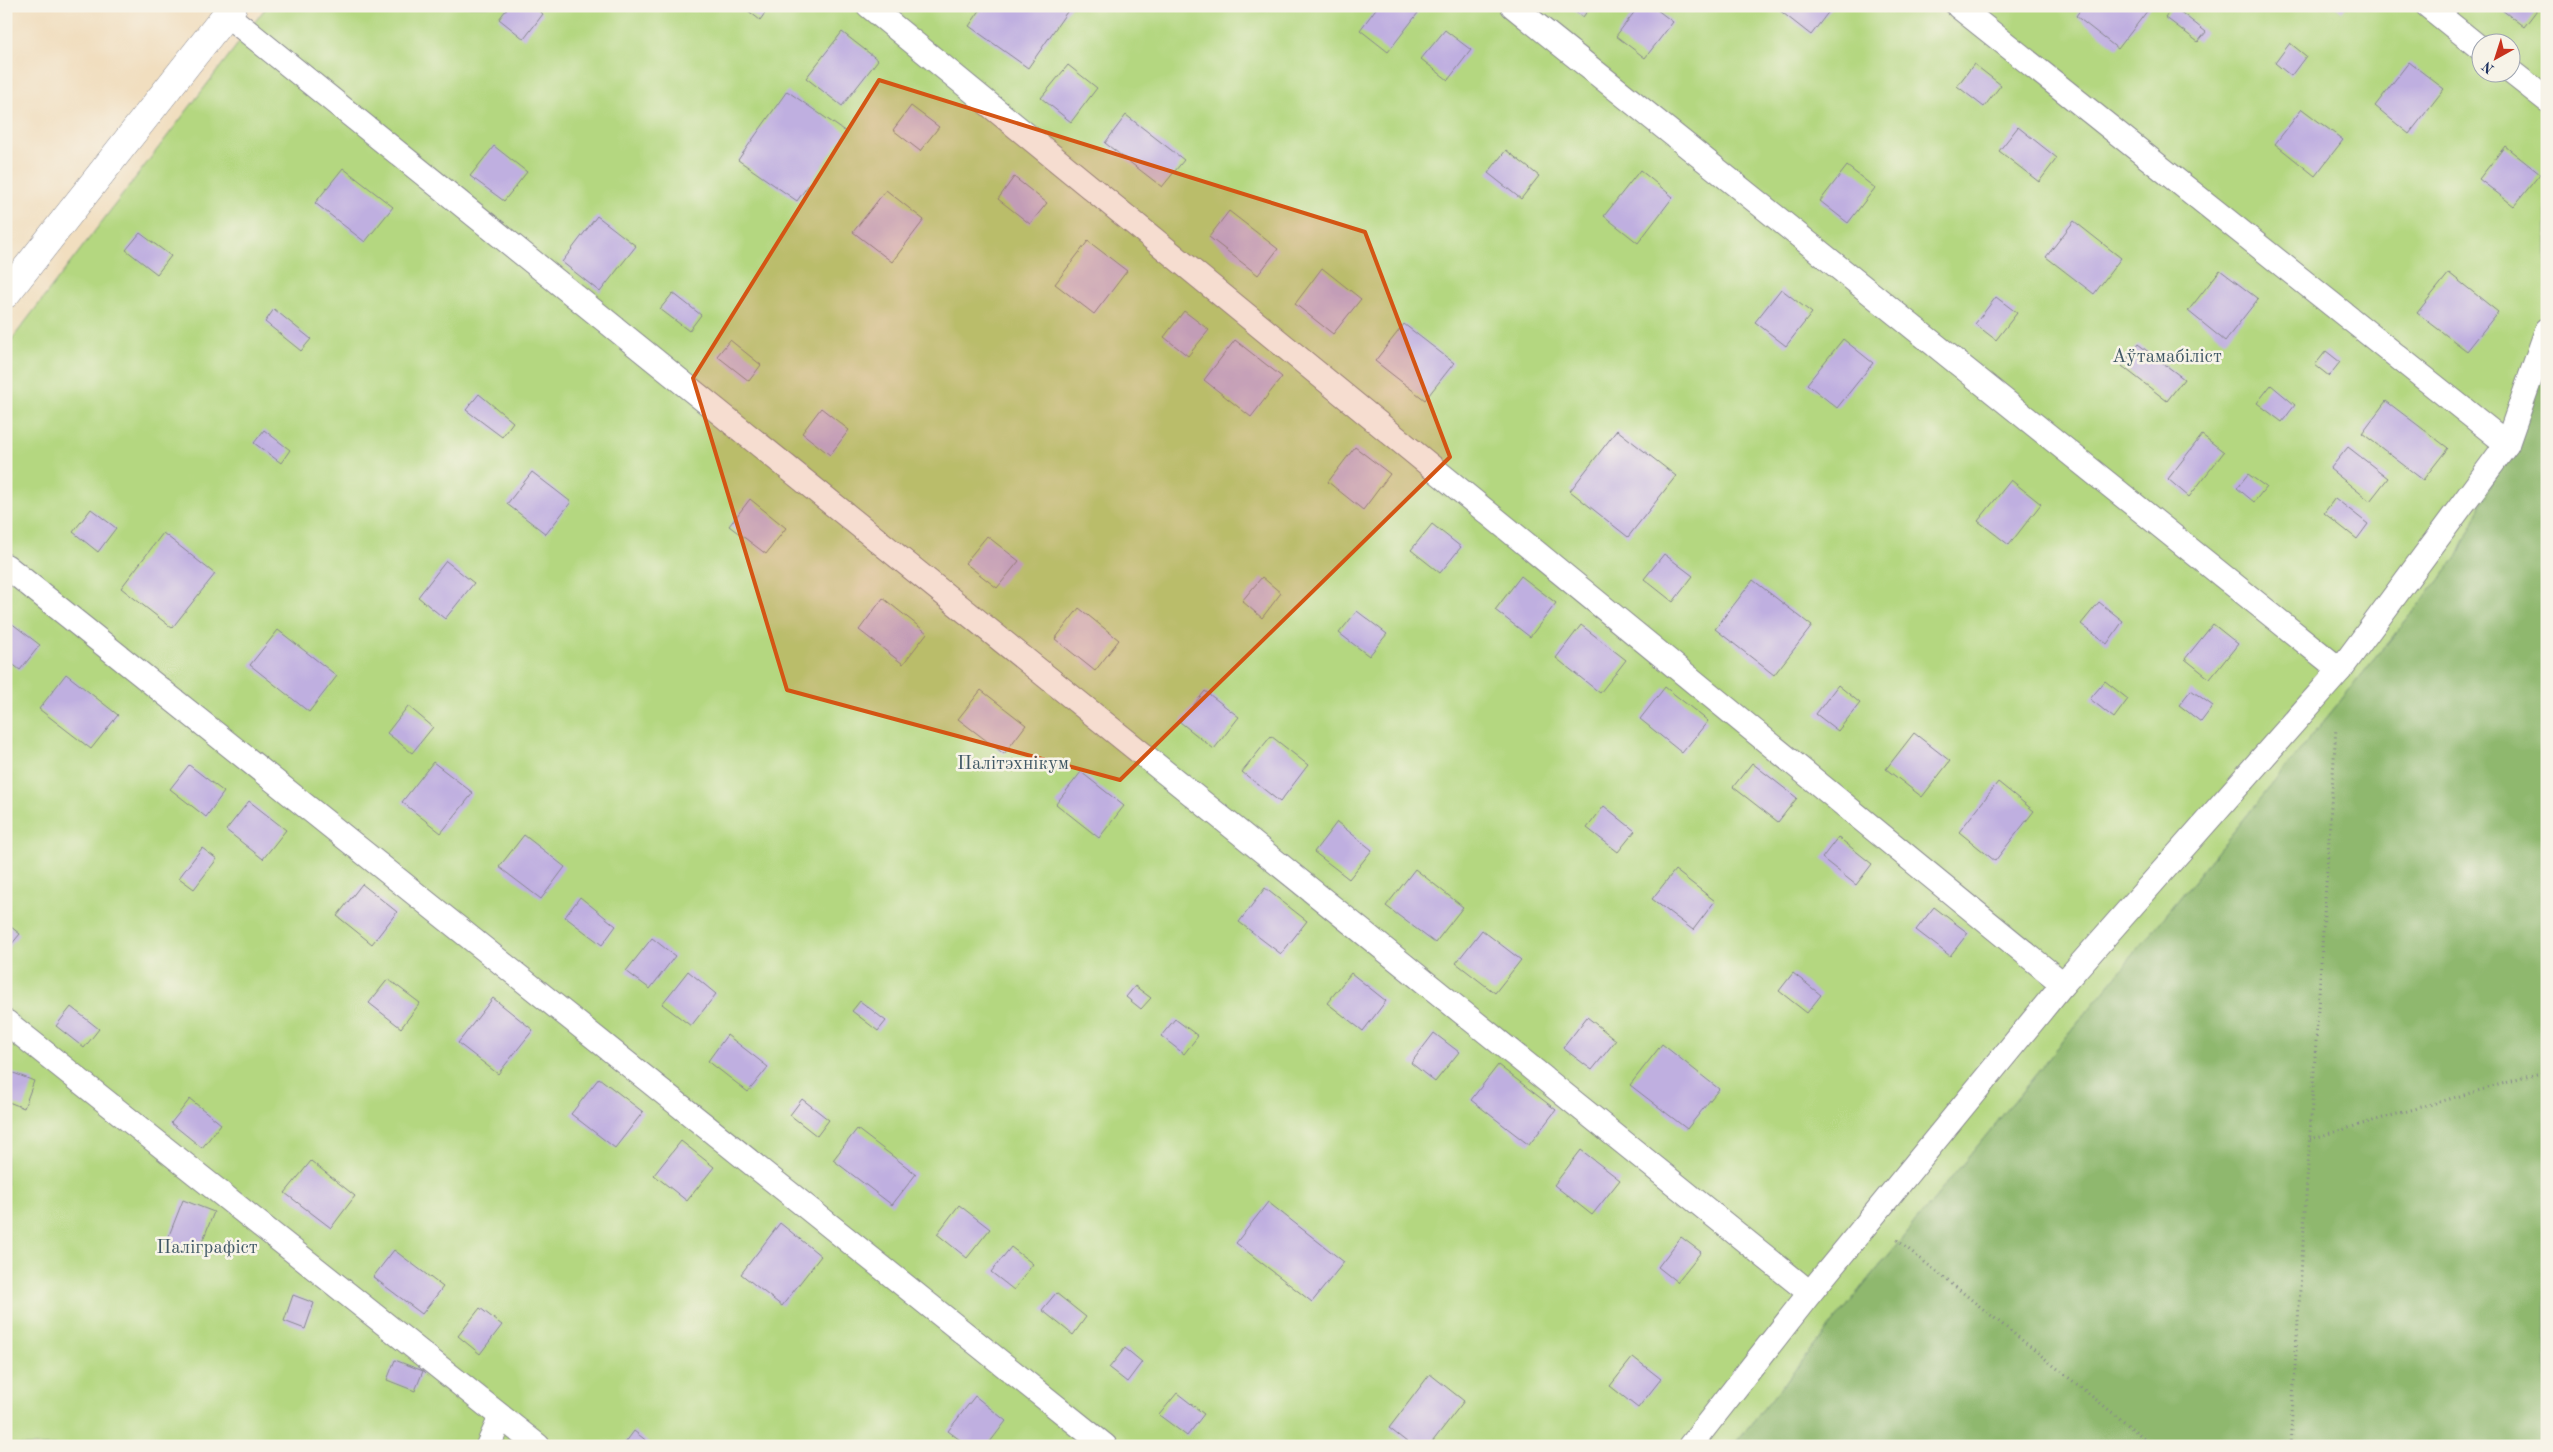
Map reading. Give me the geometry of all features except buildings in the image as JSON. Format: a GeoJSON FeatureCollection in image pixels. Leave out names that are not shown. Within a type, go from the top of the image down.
{"type":"FeatureCollection","features":[{"type":"Feature","properties":{"kind":"street"},"geometry":{"type":"LineString","coordinates":[[6,294],[230,11]]}},
{"type":"Feature","properties":{"kind":"lane"},"geometry":{"type":"LineString","coordinates":[[869,6],[2063,984]]}},
{"type":"Feature","properties":{"kind":"lane"},"geometry":{"type":"LineString","coordinates":[[1513,6],[2340,670]]}},
{"type":"Feature","properties":{"kind":"lane"},"geometry":{"type":"LineString","coordinates":[[1958,6],[2507,444]]}},
{"type":"Feature","properties":{"kind":"lane"},"geometry":{"type":"LineString","coordinates":[[2428,6],[2470,40]]}},
{"type":"Feature","properties":{"kind":"lane"},"geometry":{"type":"LineString","coordinates":[[230,11],[1810,1293]]}},
{"type":"Feature","properties":{"kind":"lane"},"geometry":{"type":"LineString","coordinates":[[2520,79],[2547,100]]}},
{"type":"Feature","properties":{"kind":"lane"},"geometry":{"type":"LineString","coordinates":[[1690,1446],[1810,1293],[2063,984],[2340,670],[2507,444],[2547,330]]}},
{"type":"Feature","properties":{"kind":"lane"},"geometry":{"type":"LineString","coordinates":[[6,566],[1105,1446]]}},
{"type":"Feature","properties":{"kind":"lane"},"geometry":{"type":"LineString","coordinates":[[6,1022],[538,1446]]}},
{"type":"Feature","properties":{"kind":"lane"},"geometry":{"type":"LineString","coordinates":[[488,1446],[501,1417]]}},
{"type":"Feature","properties":{"kind":"path"},"geometry":{"type":"LineString","coordinates":[[2290,1446],[2340,670]]}},
{"type":"Feature","properties":{"kind":"path"},"geometry":{"type":"LineString","coordinates":[[2310,1139],[2547,1071]]}},
{"type":"Feature","properties":{"kind":"path"},"geometry":{"type":"LineString","coordinates":[[1900,1242],[2154,1446]]}},
{"type":"Feature","properties":{"kind":"highlighted area"},"geometry":{"type":"Polygon","coordinates":[[[879,80],[1365,232],[1450,457],[1120,780],[787,690],[693,378],[879,80]]]}},
{"type":"Feature","properties":{"kind":"green space","name":"Палітэхнікум"},"geometry":{"type":"Polygon","coordinates":[[[267,6],[2547,6],[2547,365],[2456,559],[1733,1446],[6,1446],[6,347],[267,6]]]}},
{"type":"Feature","properties":{"kind":"green space"},"geometry":{"type":"Polygon","coordinates":[[[2547,365],[2547,1446],[1733,1446],[2456,559],[2547,365]]]}},
{"type":"Feature","properties":{"kind":"park label","name":"Аўтамабіліст"},"geometry":{"type":"Point","coordinates":[2167,355]}},
{"type":"Feature","properties":{"kind":"park label","name":"Паліграфіст"},"geometry":{"type":"Point","coordinates":[207,1246]}}]}
